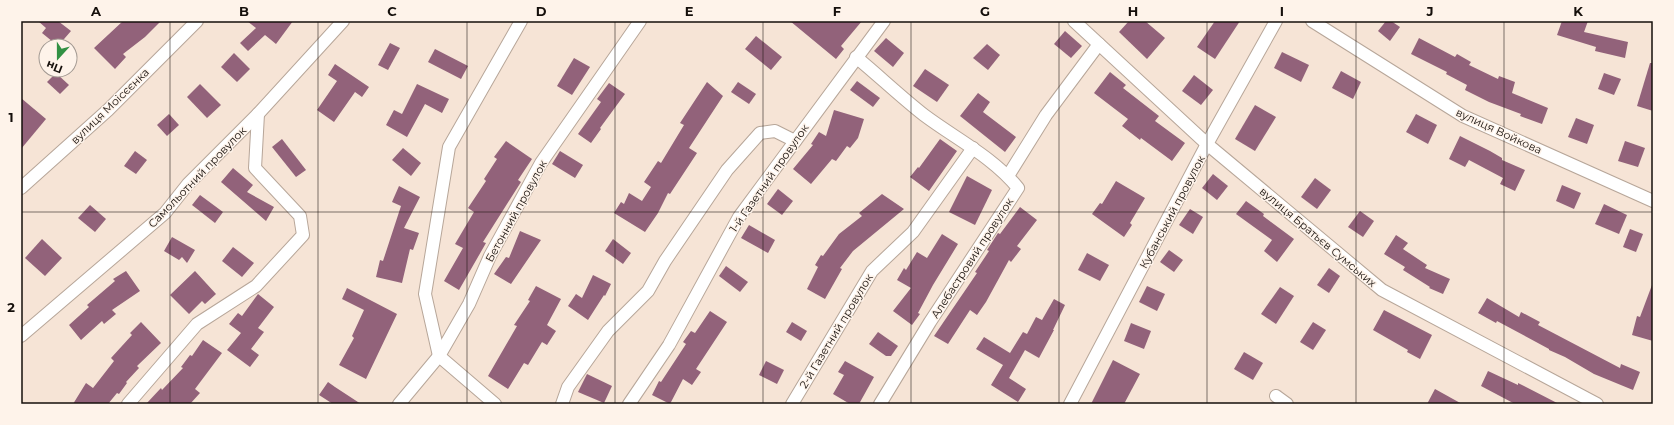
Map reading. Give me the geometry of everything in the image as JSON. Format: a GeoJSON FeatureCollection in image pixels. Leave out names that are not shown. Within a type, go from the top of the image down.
{"type":"FeatureCollection","features":[{"type":"Feature","properties":{"kind":"street","name":"вулиця Моісєєнка"},"geometry":{"type":"LineString","coordinates":[[21,188],[108,110],[197,21]]}},
{"type":"Feature","properties":{"kind":"street","name":"Самольотний провулок"},"geometry":{"type":"LineString","coordinates":[[21,336],[165,213],[188,184],[258,114],[343,21]]}},
{"type":"Feature","properties":{"kind":"street"},"geometry":{"type":"LineString","coordinates":[[495,404],[439,356],[425,294],[449,147],[521,21]]}},
{"type":"Feature","properties":{"kind":"street","name":"Бетонний провулок"},"geometry":{"type":"LineString","coordinates":[[399,404],[439,356],[469,304],[490,256],[542,163],[640,21]]}},
{"type":"Feature","properties":{"kind":"street","name":"1-й Газетний провулок"},"geometry":{"type":"LineString","coordinates":[[628,404],[669,345],[739,217],[884,21]]}},
{"type":"Feature","properties":{"kind":"street","name":"вулиця Братьєв Сумських"},"geometry":{"type":"LineString","coordinates":[[1074,21],[1208,144],[1382,290],[1597,404]]}},
{"type":"Feature","properties":{"kind":"street","name":"Кубанський провулок"},"geometry":{"type":"LineString","coordinates":[[1070,404],[1208,144],[1276,21]]}},
{"type":"Feature","properties":{"kind":"street","name":"вулиця Войкова"},"geometry":{"type":"LineString","coordinates":[[1312,21],[1463,116],[1653,201]]}},
{"type":"Feature","properties":{"kind":"street"},"geometry":{"type":"LineString","coordinates":[[1008,176],[1046,115],[1099,44]]}},
{"type":"Feature","properties":{"kind":"street","name":"Алебастровий провулок"},"geometry":{"type":"LineString","coordinates":[[856,57],[924,115],[973,148],[1008,176],[1018,188],[930,322],[880,404]]}},
{"type":"Feature","properties":{"kind":"street"},"geometry":{"type":"LineString","coordinates":[[128,404],[197,324],[256,286],[303,235],[300,216],[255,168],[258,114]]}},
{"type":"Feature","properties":{"kind":"street"},"geometry":{"type":"LineString","coordinates":[[562,404],[568,387],[608,331],[648,291],[665,261],[727,170],[760,133],[775,131],[795,141]]}},
{"type":"Feature","properties":{"kind":"street","name":"2-й Газетний провулок"},"geometry":{"type":"LineString","coordinates":[[792,404],[872,271],[913,232],[973,148]]}},
{"type":"Feature","properties":{"kind":"street"},"geometry":{"type":"LineString","coordinates":[[1276,396],[1287,404]]}},
{"type":"Feature","properties":{"kind":"building"},"geometry":{"type":"Polygon","coordinates":[[[38,21],[58,21],[71,31],[65,38],[48,38],[42,33],[46,28],[38,21]]]}},
{"type":"Feature","properties":{"kind":"building"},"geometry":{"type":"Polygon","coordinates":[[[123,21],[161,21],[145,37],[123,54],[126,57],[115,69],[94,48],[123,21]]]}},
{"type":"Feature","properties":{"kind":"building"},"geometry":{"type":"Polygon","coordinates":[[[247,21],[293,21],[276,44],[265,35],[248,51],[240,43],[256,28],[247,21]]]}},
{"type":"Feature","properties":{"kind":"building"},"geometry":{"type":"Polygon","coordinates":[[[790,21],[862,21],[841,46],[844,49],[836,59],[790,21]]]}},
{"type":"Feature","properties":{"kind":"building"},"geometry":{"type":"Polygon","coordinates":[[[1129,21],[1145,21],[1165,38],[1147,59],[1119,32],[1129,21]]]}},
{"type":"Feature","properties":{"kind":"building"},"geometry":{"type":"Polygon","coordinates":[[[1215,21],[1240,21],[1215,59],[1197,47],[1215,21]]]}},
{"type":"Feature","properties":{"kind":"building"},"geometry":{"type":"Polygon","coordinates":[[[1386,21],[1391,21],[1400,27],[1390,41],[1378,31],[1386,21]]]}},
{"type":"Feature","properties":{"kind":"building"},"geometry":{"type":"Polygon","coordinates":[[[1562,21],[1588,21],[1584,32],[1628,42],[1625,58],[1595,51],[1596,47],[1557,35],[1562,21]]]}},
{"type":"Feature","properties":{"kind":"building"},"geometry":{"type":"Polygon","coordinates":[[[1065,31],[1082,46],[1071,58],[1054,44],[1065,31]]]}},
{"type":"Feature","properties":{"kind":"building"},"geometry":{"type":"Polygon","coordinates":[[[756,36],[782,57],[771,70],[745,49],[756,36]]]}},
{"type":"Feature","properties":{"kind":"building"},"geometry":{"type":"Polygon","coordinates":[[[886,38],[904,53],[893,67],[874,51],[886,38]]]}},
{"type":"Feature","properties":{"kind":"building"},"geometry":{"type":"Polygon","coordinates":[[[1419,38],[1455,57],[1457,54],[1471,62],[1469,65],[1498,79],[1499,76],[1515,82],[1512,93],[1548,108],[1542,124],[1520,116],[1521,114],[1489,102],[1465,90],[1467,85],[1446,74],[1447,72],[1411,54],[1419,38]]]}},
{"type":"Feature","properties":{"kind":"building"},"geometry":{"type":"Polygon","coordinates":[[[390,43],[400,48],[388,70],[378,65],[390,43]]]}},
{"type":"Feature","properties":{"kind":"building"},"geometry":{"type":"Polygon","coordinates":[[[987,44],[1000,55],[988,70],[973,58],[987,44]]]}},
{"type":"Feature","properties":{"kind":"building"},"geometry":{"type":"Polygon","coordinates":[[[435,49],[468,66],[461,79],[428,62],[435,49]]]}},
{"type":"Feature","properties":{"kind":"building"},"geometry":{"type":"Polygon","coordinates":[[[1282,52],[1309,65],[1301,82],[1274,68],[1282,52]]]}},
{"type":"Feature","properties":{"kind":"building"},"geometry":{"type":"Polygon","coordinates":[[[234,53],[250,69],[237,82],[221,67],[234,53]]]}},
{"type":"Feature","properties":{"kind":"building"},"geometry":{"type":"Polygon","coordinates":[[[574,58],[590,67],[572,95],[557,86],[574,58]]]}},
{"type":"Feature","properties":{"kind":"building"},"geometry":{"type":"Polygon","coordinates":[[[1650,63],[1653,63],[1653,111],[1637,106],[1650,63]]]}},
{"type":"Feature","properties":{"kind":"building"},"geometry":{"type":"Polygon","coordinates":[[[335,64],[369,87],[362,97],[355,92],[334,122],[317,110],[337,81],[328,75],[335,64]]]}},
{"type":"Feature","properties":{"kind":"building"},"geometry":{"type":"Polygon","coordinates":[[[925,69],[949,85],[937,102],[913,86],[925,69]]]}},
{"type":"Feature","properties":{"kind":"building"},"geometry":{"type":"Polygon","coordinates":[[[1341,71],[1361,82],[1353,99],[1332,88],[1341,71]]]}},
{"type":"Feature","properties":{"kind":"building"},"geometry":{"type":"Polygon","coordinates":[[[1110,72],[1126,85],[1123,88],[1159,116],[1155,121],[1185,143],[1172,161],[1122,126],[1128,119],[1094,93],[1110,72]]]}},
{"type":"Feature","properties":{"kind":"building"},"geometry":{"type":"Polygon","coordinates":[[[1604,73],[1621,79],[1614,95],[1598,89],[1604,73]]]}},
{"type":"Feature","properties":{"kind":"building"},"geometry":{"type":"Polygon","coordinates":[[[1194,75],[1213,90],[1201,105],[1182,91],[1194,75]]]}},
{"type":"Feature","properties":{"kind":"building"},"geometry":{"type":"Polygon","coordinates":[[[51,78],[61,78],[69,85],[60,94],[47,82],[51,78]]]}},
{"type":"Feature","properties":{"kind":"building"},"geometry":{"type":"Polygon","coordinates":[[[857,81],[880,98],[873,107],[850,90],[857,81]]]}},
{"type":"Feature","properties":{"kind":"building"},"geometry":{"type":"Polygon","coordinates":[[[707,82],[723,96],[689,148],[697,153],[670,194],[668,193],[658,213],[645,232],[614,213],[621,202],[624,204],[629,193],[642,201],[651,187],[644,182],[658,161],[661,163],[684,125],[680,123],[707,82]]]}},
{"type":"Feature","properties":{"kind":"building"},"geometry":{"type":"Polygon","coordinates":[[[738,82],[756,94],[749,104],[731,92],[738,82]]]}},
{"type":"Feature","properties":{"kind":"building"},"geometry":{"type":"Polygon","coordinates":[[[609,83],[625,94],[591,143],[578,134],[601,102],[597,99],[609,83]]]}},
{"type":"Feature","properties":{"kind":"building"},"geometry":{"type":"Polygon","coordinates":[[[200,84],[221,105],[207,118],[187,97],[200,84]]]}},
{"type":"Feature","properties":{"kind":"building"},"geometry":{"type":"Polygon","coordinates":[[[417,84],[449,99],[442,113],[425,104],[407,137],[386,125],[394,110],[402,114],[417,84]]]}},
{"type":"Feature","properties":{"kind":"building"},"geometry":{"type":"Polygon","coordinates":[[[978,93],[990,102],[983,112],[1016,137],[1005,152],[960,116],[978,93]]]}},
{"type":"Feature","properties":{"kind":"building"},"geometry":{"type":"Polygon","coordinates":[[[21,98],[46,119],[21,149],[21,98]]]}},
{"type":"Feature","properties":{"kind":"building"},"geometry":{"type":"Polygon","coordinates":[[[1255,105],[1276,117],[1255,151],[1235,139],[1255,105]]]}},
{"type":"Feature","properties":{"kind":"building"},"geometry":{"type":"Polygon","coordinates":[[[834,110],[864,119],[858,138],[850,148],[847,146],[836,161],[832,159],[811,184],[793,169],[813,145],[811,144],[819,132],[826,136],[834,110]]]}},
{"type":"Feature","properties":{"kind":"building"},"geometry":{"type":"Polygon","coordinates":[[[169,114],[179,125],[167,136],[157,125],[169,114]]]}},
{"type":"Feature","properties":{"kind":"building"},"geometry":{"type":"Polygon","coordinates":[[[1416,114],[1437,125],[1428,144],[1406,132],[1416,114]]]}},
{"type":"Feature","properties":{"kind":"building"},"geometry":{"type":"Polygon","coordinates":[[[1576,118],[1594,125],[1587,144],[1568,137],[1576,118]]]}},
{"type":"Feature","properties":{"kind":"building"},"geometry":{"type":"Polygon","coordinates":[[[1460,136],[1490,151],[1502,158],[1502,160],[1525,170],[1515,191],[1500,184],[1503,178],[1469,160],[1465,167],[1449,159],[1460,136]]]}},
{"type":"Feature","properties":{"kind":"building"},"geometry":{"type":"Polygon","coordinates":[[[282,139],[306,170],[296,177],[272,147],[282,139]]]}},
{"type":"Feature","properties":{"kind":"building"},"geometry":{"type":"Polygon","coordinates":[[[940,139],[957,151],[929,191],[910,177],[918,167],[919,168],[940,139]]]}},
{"type":"Feature","properties":{"kind":"building"},"geometry":{"type":"Polygon","coordinates":[[[506,141],[532,159],[518,180],[521,182],[483,242],[486,243],[459,290],[444,281],[463,248],[455,244],[474,212],[468,208],[486,181],[484,179],[497,159],[494,157],[506,141]]]}},
{"type":"Feature","properties":{"kind":"building"},"geometry":{"type":"Polygon","coordinates":[[[1625,141],[1645,148],[1638,167],[1618,161],[1625,141]]]}},
{"type":"Feature","properties":{"kind":"building"},"geometry":{"type":"Polygon","coordinates":[[[403,148],[421,163],[411,176],[392,160],[403,148]]]}},
{"type":"Feature","properties":{"kind":"building"},"geometry":{"type":"Polygon","coordinates":[[[135,151],[147,160],[136,174],[124,166],[135,151]]]}},
{"type":"Feature","properties":{"kind":"building"},"geometry":{"type":"Polygon","coordinates":[[[560,151],[583,165],[575,178],[552,164],[560,151]]]}},
{"type":"Feature","properties":{"kind":"building"},"geometry":{"type":"Polygon","coordinates":[[[233,168],[253,185],[247,192],[274,207],[266,221],[221,182],[233,168]]]}},
{"type":"Feature","properties":{"kind":"building"},"geometry":{"type":"Polygon","coordinates":[[[1213,174],[1228,186],[1217,200],[1202,188],[1213,174]]]}},
{"type":"Feature","properties":{"kind":"building"},"geometry":{"type":"Polygon","coordinates":[[[967,176],[992,190],[975,225],[949,212],[967,176]]]}},
{"type":"Feature","properties":{"kind":"building"},"geometry":{"type":"Polygon","coordinates":[[[1315,178],[1331,190],[1317,209],[1301,197],[1315,178]]]}},
{"type":"Feature","properties":{"kind":"building"},"geometry":{"type":"Polygon","coordinates":[[[1116,181],[1145,198],[1130,223],[1132,225],[1124,237],[1092,214],[1100,203],[1102,204],[1116,181]]]}},
{"type":"Feature","properties":{"kind":"building"},"geometry":{"type":"Polygon","coordinates":[[[1562,185],[1581,193],[1574,209],[1556,201],[1562,185]]]}},
{"type":"Feature","properties":{"kind":"building"},"geometry":{"type":"Polygon","coordinates":[[[399,186],[420,197],[404,228],[419,233],[413,250],[410,249],[402,283],[376,277],[380,260],[383,261],[401,206],[392,202],[399,186]]]}},
{"type":"Feature","properties":{"kind":"building"},"geometry":{"type":"Polygon","coordinates":[[[778,189],[793,201],[782,215],[767,204],[778,189]]]}},
{"type":"Feature","properties":{"kind":"building"},"geometry":{"type":"Polygon","coordinates":[[[882,194],[904,209],[853,251],[840,268],[842,269],[825,299],[807,289],[818,267],[815,265],[821,255],[823,256],[839,234],[862,216],[859,213],[882,194]]]}},
{"type":"Feature","properties":{"kind":"building"},"geometry":{"type":"Polygon","coordinates":[[[200,195],[223,212],[215,223],[192,205],[200,195]]]}},
{"type":"Feature","properties":{"kind":"building"},"geometry":{"type":"Polygon","coordinates":[[[1246,201],[1264,214],[1263,216],[1294,239],[1277,262],[1264,251],[1272,240],[1236,214],[1246,201]]]}},
{"type":"Feature","properties":{"kind":"building"},"geometry":{"type":"Polygon","coordinates":[[[1604,204],[1627,215],[1619,234],[1595,224],[1604,204]]]}},
{"type":"Feature","properties":{"kind":"building"},"geometry":{"type":"Polygon","coordinates":[[[90,205],[106,219],[95,232],[78,218],[90,205]]]}},
{"type":"Feature","properties":{"kind":"building"},"geometry":{"type":"Polygon","coordinates":[[[1020,207],[1037,220],[1017,246],[1021,249],[1011,262],[1009,260],[986,302],[977,315],[970,310],[948,344],[934,336],[977,273],[975,272],[989,251],[987,250],[998,233],[1000,234],[1020,207]]]}},
{"type":"Feature","properties":{"kind":"building"},"geometry":{"type":"Polygon","coordinates":[[[1190,209],[1203,217],[1193,234],[1179,225],[1190,209]]]}},
{"type":"Feature","properties":{"kind":"building"},"geometry":{"type":"Polygon","coordinates":[[[1360,211],[1374,221],[1363,237],[1348,227],[1360,211]]]}},
{"type":"Feature","properties":{"kind":"building"},"geometry":{"type":"Polygon","coordinates":[[[749,225],[775,240],[768,253],[741,238],[749,225]]]}},
{"type":"Feature","properties":{"kind":"building"},"geometry":{"type":"Polygon","coordinates":[[[1630,229],[1643,234],[1636,252],[1623,247],[1630,229]]]}},
{"type":"Feature","properties":{"kind":"building"},"geometry":{"type":"Polygon","coordinates":[[[520,231],[541,240],[511,284],[494,274],[506,257],[509,258],[520,231]]]}},
{"type":"Feature","properties":{"kind":"building"},"geometry":{"type":"Polygon","coordinates":[[[942,234],[958,244],[933,285],[918,313],[920,314],[912,325],[893,311],[911,288],[897,280],[904,268],[906,270],[917,252],[927,258],[942,234]]]}},
{"type":"Feature","properties":{"kind":"building"},"geometry":{"type":"Polygon","coordinates":[[[1396,235],[1408,243],[1403,249],[1427,265],[1425,268],[1450,279],[1443,294],[1429,288],[1430,287],[1403,270],[1405,267],[1384,254],[1396,235]]]}},
{"type":"Feature","properties":{"kind":"building"},"geometry":{"type":"Polygon","coordinates":[[[172,237],[195,250],[187,263],[182,257],[179,260],[164,251],[172,237]]]}},
{"type":"Feature","properties":{"kind":"building"},"geometry":{"type":"Polygon","coordinates":[[[42,239],[62,258],[45,276],[25,258],[42,239]]]}},
{"type":"Feature","properties":{"kind":"building"},"geometry":{"type":"Polygon","coordinates":[[[613,239],[631,253],[623,264],[605,251],[613,239]]]}},
{"type":"Feature","properties":{"kind":"building"},"geometry":{"type":"Polygon","coordinates":[[[233,247],[254,263],[242,277],[222,261],[233,247]]]}},
{"type":"Feature","properties":{"kind":"building"},"geometry":{"type":"Polygon","coordinates":[[[1169,250],[1183,260],[1174,272],[1160,262],[1169,250]]]}},
{"type":"Feature","properties":{"kind":"building"},"geometry":{"type":"Polygon","coordinates":[[[1087,253],[1109,265],[1100,281],[1078,270],[1087,253]]]}},
{"type":"Feature","properties":{"kind":"building"},"geometry":{"type":"Polygon","coordinates":[[[726,266],[748,282],[740,292],[719,276],[726,266]]]}},
{"type":"Feature","properties":{"kind":"building"},"geometry":{"type":"Polygon","coordinates":[[[1329,268],[1340,276],[1329,293],[1317,285],[1329,268]]]}},
{"type":"Feature","properties":{"kind":"building"},"geometry":{"type":"Polygon","coordinates":[[[126,271],[140,291],[112,310],[116,314],[104,324],[102,321],[81,340],[69,325],[89,307],[87,305],[115,281],[113,279],[126,271]]]}},
{"type":"Feature","properties":{"kind":"building"},"geometry":{"type":"Polygon","coordinates":[[[195,271],[216,294],[205,304],[202,301],[189,314],[170,295],[195,271]]]}},
{"type":"Feature","properties":{"kind":"building"},"geometry":{"type":"Polygon","coordinates":[[[593,275],[611,284],[605,296],[604,295],[588,320],[568,306],[576,294],[582,298],[593,275]]]}},
{"type":"Feature","properties":{"kind":"building"},"geometry":{"type":"Polygon","coordinates":[[[1652,285],[1653,341],[1632,335],[1637,316],[1640,317],[1652,285]]]}},
{"type":"Feature","properties":{"kind":"building"},"geometry":{"type":"Polygon","coordinates":[[[536,286],[561,299],[547,325],[556,331],[547,345],[542,342],[528,365],[524,363],[508,389],[488,376],[517,326],[514,325],[530,301],[528,300],[536,286]]]}},
{"type":"Feature","properties":{"kind":"building"},"geometry":{"type":"Polygon","coordinates":[[[1147,286],[1165,294],[1157,311],[1139,302],[1147,286]]]}},
{"type":"Feature","properties":{"kind":"building"},"geometry":{"type":"Polygon","coordinates":[[[1280,287],[1294,296],[1276,324],[1261,314],[1280,287]]]}},
{"type":"Feature","properties":{"kind":"building"},"geometry":{"type":"Polygon","coordinates":[[[347,288],[397,314],[366,379],[339,365],[354,338],[352,336],[364,310],[342,299],[347,288]]]}},
{"type":"Feature","properties":{"kind":"building"},"geometry":{"type":"Polygon","coordinates":[[[258,294],[274,307],[258,328],[264,332],[251,349],[259,355],[250,367],[227,350],[241,333],[229,324],[238,313],[242,316],[258,294]]]}},
{"type":"Feature","properties":{"kind":"building"},"geometry":{"type":"Polygon","coordinates":[[[1487,298],[1519,317],[1521,312],[1540,322],[1538,325],[1620,368],[1621,364],[1640,372],[1633,390],[1594,374],[1497,321],[1496,323],[1478,313],[1487,298]]]}},
{"type":"Feature","properties":{"kind":"building"},"geometry":{"type":"Polygon","coordinates":[[[1054,299],[1065,305],[1039,358],[1025,350],[1009,378],[1026,389],[1018,402],[991,385],[1003,365],[976,349],[984,337],[1010,353],[1023,332],[1027,334],[1036,317],[1042,320],[1054,299]]]}},
{"type":"Feature","properties":{"kind":"building"},"geometry":{"type":"Polygon","coordinates":[[[1384,310],[1432,335],[1420,359],[1407,352],[1408,350],[1373,330],[1384,310]]]}},
{"type":"Feature","properties":{"kind":"building"},"geometry":{"type":"Polygon","coordinates":[[[710,311],[727,322],[696,369],[701,372],[692,385],[683,379],[670,404],[652,395],[659,381],[661,382],[686,344],[683,342],[691,331],[695,333],[710,311]]]}},
{"type":"Feature","properties":{"kind":"building"},"geometry":{"type":"Polygon","coordinates":[[[141,322],[161,343],[137,366],[139,368],[126,382],[127,383],[119,394],[117,393],[108,404],[73,404],[86,383],[93,388],[114,361],[111,358],[132,335],[130,333],[141,322]]]}},
{"type":"Feature","properties":{"kind":"building"},"geometry":{"type":"Polygon","coordinates":[[[792,322],[807,331],[801,341],[786,332],[792,322]]]}},
{"type":"Feature","properties":{"kind":"building"},"geometry":{"type":"Polygon","coordinates":[[[1313,322],[1326,330],[1313,350],[1300,342],[1313,322]]]}},
{"type":"Feature","properties":{"kind":"building"},"geometry":{"type":"Polygon","coordinates":[[[1131,323],[1151,331],[1144,349],[1124,341],[1131,323]]]}},
{"type":"Feature","properties":{"kind":"building"},"geometry":{"type":"Polygon","coordinates":[[[878,332],[898,346],[891,356],[886,356],[869,344],[878,332]]]}},
{"type":"Feature","properties":{"kind":"building"},"geometry":{"type":"Polygon","coordinates":[[[203,340],[222,353],[195,389],[200,393],[190,404],[146,404],[183,368],[181,367],[190,355],[192,356],[203,340]]]}},
{"type":"Feature","properties":{"kind":"building"},"geometry":{"type":"Polygon","coordinates":[[[1244,352],[1263,363],[1253,380],[1234,369],[1244,352]]]}},
{"type":"Feature","properties":{"kind":"building"},"geometry":{"type":"Polygon","coordinates":[[[1113,360],[1140,374],[1124,404],[1091,404],[1113,360]]]}},
{"type":"Feature","properties":{"kind":"building"},"geometry":{"type":"Polygon","coordinates":[[[766,361],[784,370],[777,384],[759,375],[766,361]]]}},
{"type":"Feature","properties":{"kind":"building"},"geometry":{"type":"Polygon","coordinates":[[[845,361],[874,377],[859,404],[850,404],[833,394],[844,375],[838,372],[845,361]]]}},
{"type":"Feature","properties":{"kind":"building"},"geometry":{"type":"Polygon","coordinates":[[[1488,371],[1518,385],[1518,383],[1559,404],[1515,404],[1481,386],[1488,371]]]}},
{"type":"Feature","properties":{"kind":"building"},"geometry":{"type":"Polygon","coordinates":[[[587,374],[612,386],[604,403],[578,392],[587,374]]]}},
{"type":"Feature","properties":{"kind":"building"},"geometry":{"type":"Polygon","coordinates":[[[328,382],[361,404],[333,404],[319,395],[328,382]]]}},
{"type":"Feature","properties":{"kind":"building"},"geometry":{"type":"Polygon","coordinates":[[[1435,389],[1462,404],[1427,404],[1435,389]]]}}]}
